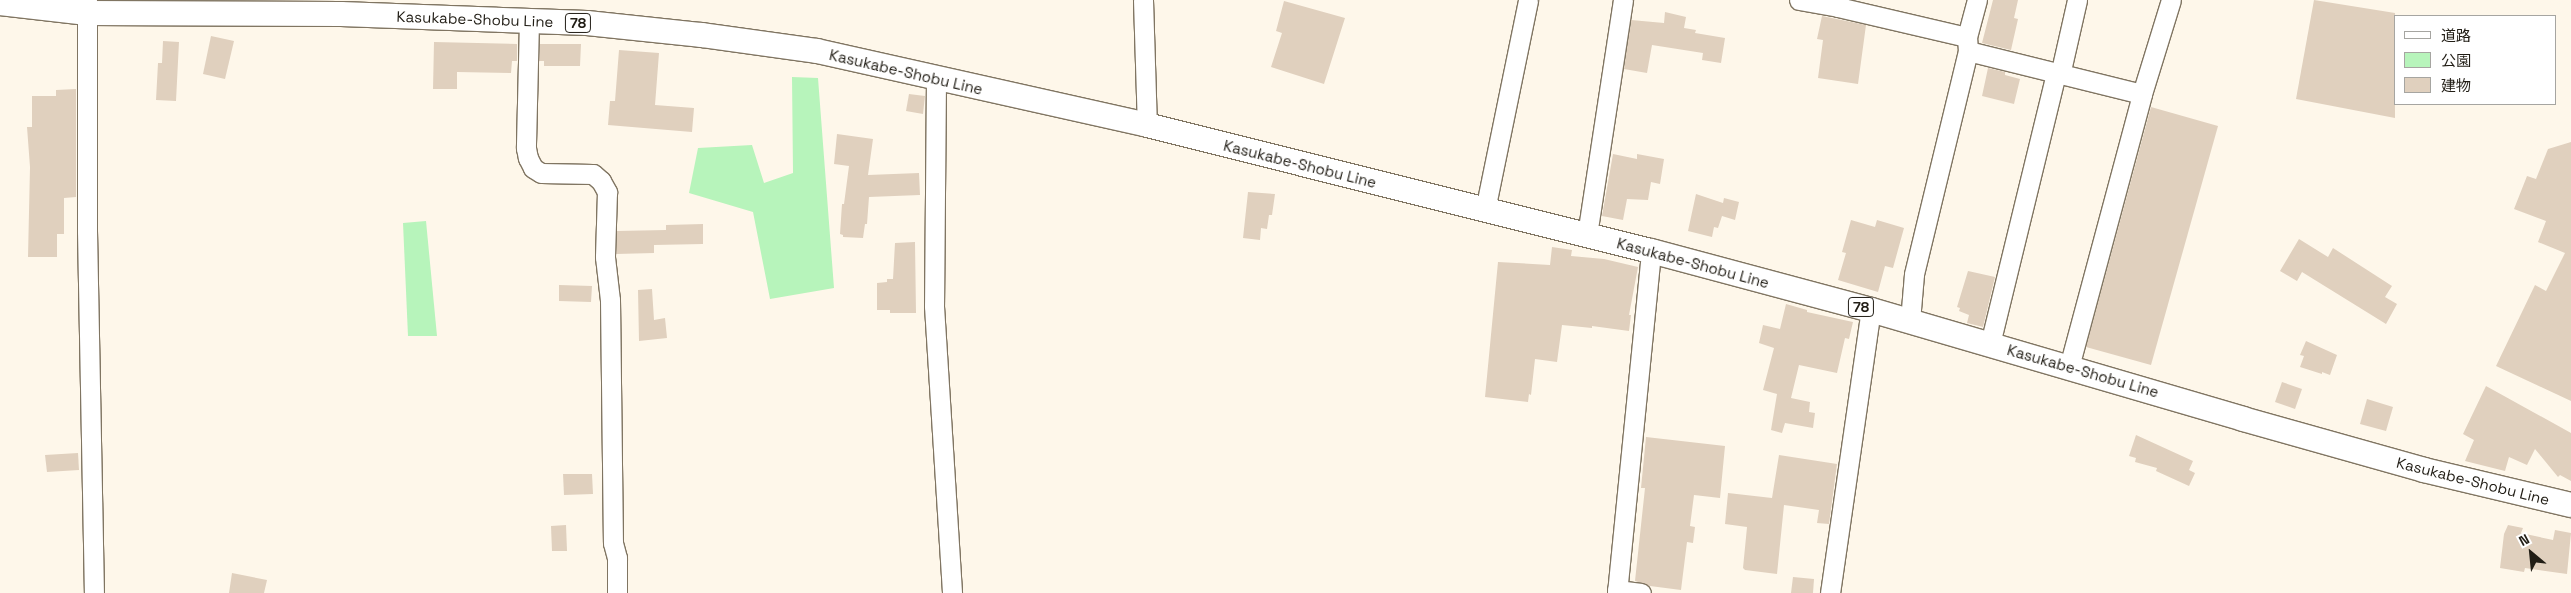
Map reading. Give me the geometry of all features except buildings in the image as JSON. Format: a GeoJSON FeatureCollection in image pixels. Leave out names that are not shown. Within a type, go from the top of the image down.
{"type":"FeatureCollection","features":[{"type":"Feature","properties":{"kind":"main road","name":"Kasukabe-Shobu Line"},"geometry":{"type":"LineString","coordinates":[[0,3],[87,7],[241,7],[341,14],[587,23],[740,40],[817,51],[1147,125],[1651,251],[1910,321],[2243,419],[2415,467],[2571,505]]}},
{"type":"Feature","properties":{"kind":"street"},"geometry":{"type":"LineString","coordinates":[[1143,0],[1147,125]]}},
{"type":"Feature","properties":{"kind":"street"},"geometry":{"type":"LineString","coordinates":[[1485,210],[1528,0]]}},
{"type":"Feature","properties":{"kind":"street"},"geometry":{"type":"LineString","coordinates":[[1587,235],[1623,0]]}},
{"type":"Feature","properties":{"kind":"street"},"geometry":{"type":"LineString","coordinates":[[1799,0],[1839,3],[2058,74],[2142,94]]}},
{"type":"Feature","properties":{"kind":"street"},"geometry":{"type":"LineString","coordinates":[[1910,321],[1914,274],[1977,0]]}},
{"type":"Feature","properties":{"kind":"street"},"geometry":{"type":"LineString","coordinates":[[1990,344],[2077,0]]}},
{"type":"Feature","properties":{"kind":"street"},"geometry":{"type":"LineString","coordinates":[[2069,367],[2142,94],[2171,0]]}},
{"type":"Feature","properties":{"kind":"street"},"geometry":{"type":"LineString","coordinates":[[87,7],[88,309],[94,593]]}},
{"type":"Feature","properties":{"kind":"street"},"geometry":{"type":"LineString","coordinates":[[529,21],[526,148],[528,158],[533,168],[541,173],[593,174],[601,181],[606,192],[605,256],[610,300],[613,542],[617,558],[618,593]]}},
{"type":"Feature","properties":{"kind":"street"},"geometry":{"type":"LineString","coordinates":[[936,79],[934,306],[952,593]]}},
{"type":"Feature","properties":{"kind":"street"},"geometry":{"type":"LineString","coordinates":[[1641,593],[1617,592],[1651,251]]}},
{"type":"Feature","properties":{"kind":"street"},"geometry":{"type":"LineString","coordinates":[[1830,593],[1871,310]]}},
{"type":"Feature","properties":{"kind":"green space"},"geometry":{"type":"Polygon","coordinates":[[[792,77],[818,78],[834,288],[770,299],[753,212],[689,193],[698,148],[752,145],[764,183],[793,173],[792,77]]]}},
{"type":"Feature","properties":{"kind":"green space"},"geometry":{"type":"Polygon","coordinates":[[[426,221],[437,336],[408,336],[403,223],[426,221]]]}}]}
